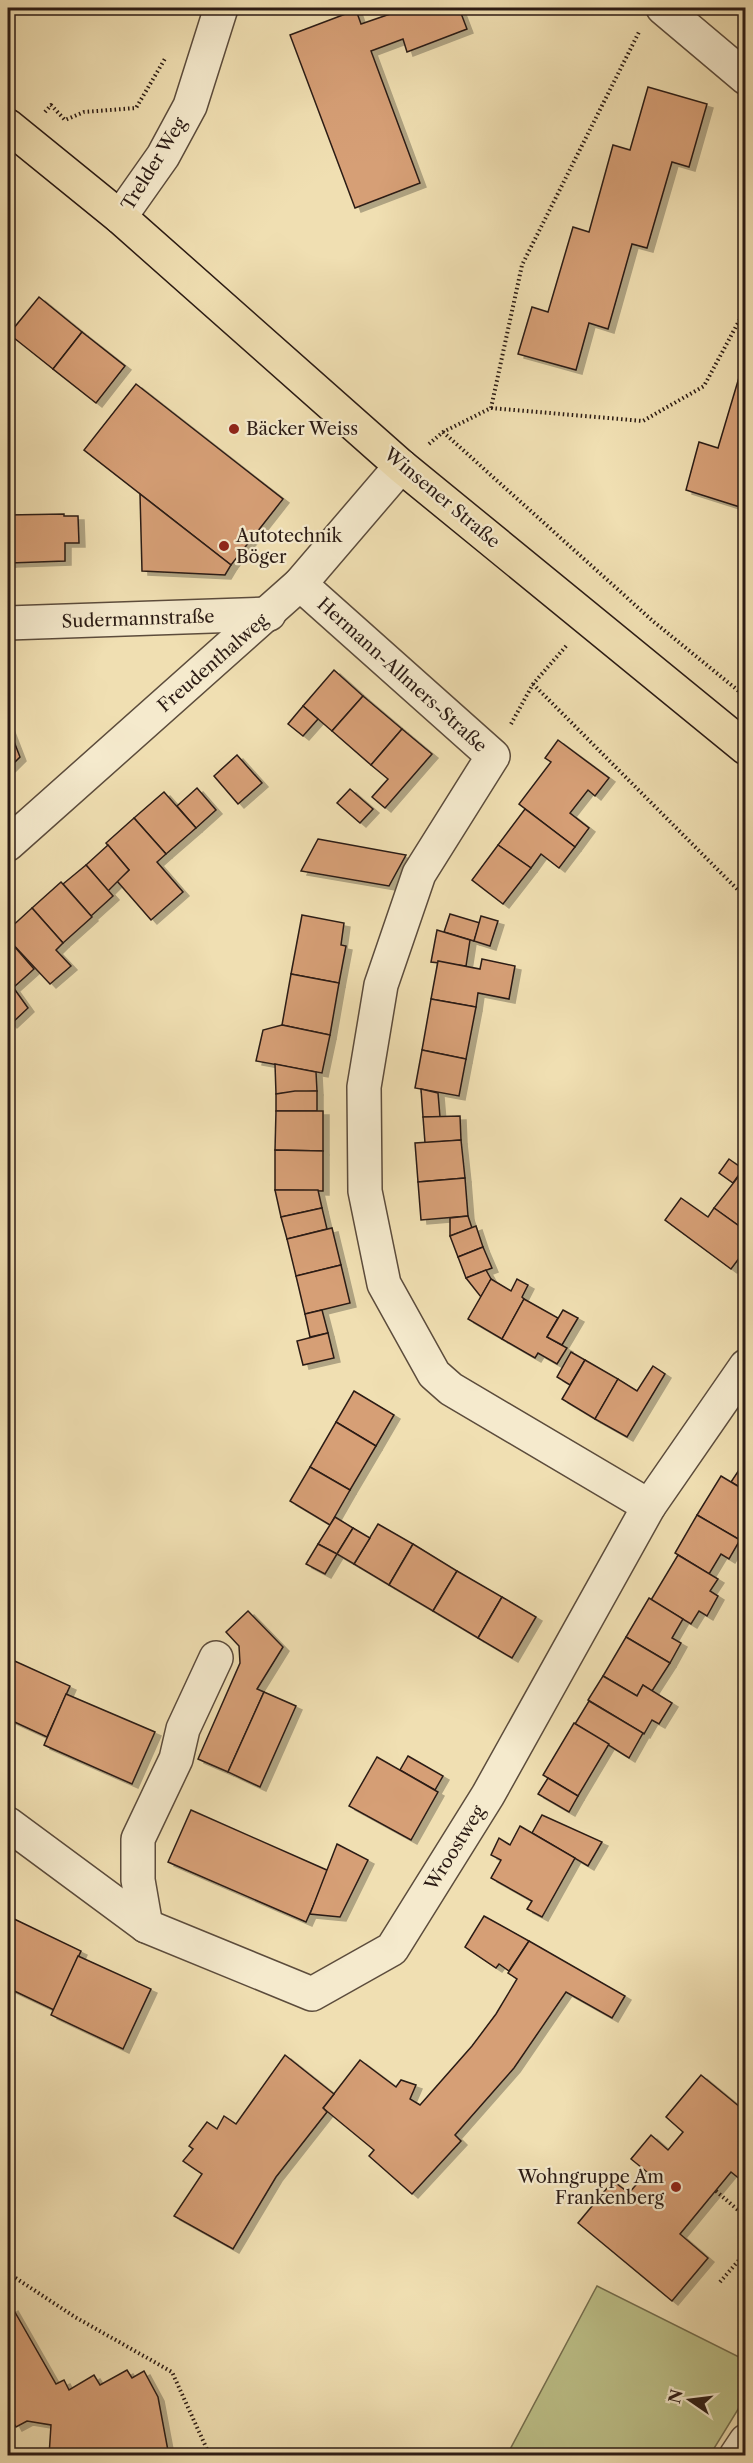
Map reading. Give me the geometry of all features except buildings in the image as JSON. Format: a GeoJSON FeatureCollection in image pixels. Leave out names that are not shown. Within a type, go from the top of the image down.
{"type":"FeatureCollection","features":[{"type":"Feature","properties":{"kind":"main road","name":"Winsener Straße"},"geometry":{"type":"LineString","coordinates":[[15,132],[120,217],[401,465],[746,748]]}},
{"type":"Feature","properties":{"kind":"street","name":"Trelder Weg"},"geometry":{"type":"LineString","coordinates":[[120,217],[163,156],[190,106],[221,8]]}},
{"type":"Feature","properties":{"kind":"street"},"geometry":{"type":"LineString","coordinates":[[652,18],[746,78]]}},
{"type":"Feature","properties":{"kind":"street","name":"Freudenthalweg"},"geometry":{"type":"LineString","coordinates":[[8,844],[269,614],[300,584],[401,465]]}},
{"type":"Feature","properties":{"kind":"street","name":"Hermann-Allmers-Straße"},"geometry":{"type":"LineString","coordinates":[[300,584],[493,756],[419,874],[381,985],[364,1087],[367,1202],[384,1284],[434,1374],[451,1389],[649,1506]]}},
{"type":"Feature","properties":{"kind":"street","name":"Sudermannstraße"},"geometry":{"type":"LineString","coordinates":[[8,624],[269,614]]}},
{"type":"Feature","properties":{"kind":"street","name":"Wroostweg"},"geometry":{"type":"LineString","coordinates":[[8,1824],[146,1926],[312,1994],[392,1949],[488,1795],[649,1506],[746,1366]]}},
{"type":"Feature","properties":{"kind":"street"},"geometry":{"type":"LineString","coordinates":[[146,1926],[138,1880],[138,1839],[176,1759],[183,1729],[216,1658]]}},
{"type":"Feature","properties":{"kind":"street"},"geometry":{"type":"LineString","coordinates":[[736,2456],[746,2441]]}},
{"type":"Feature","properties":{"kind":"path"},"geometry":{"type":"LineString","coordinates":[[491,408],[522,265],[652,18]]}},
{"type":"Feature","properties":{"kind":"path"},"geometry":{"type":"LineString","coordinates":[[15,132],[51,105],[65,120],[84,112],[136,108],[169,51]]}},
{"type":"Feature","properties":{"kind":"path"},"geometry":{"type":"LineString","coordinates":[[746,308],[704,386],[643,421],[491,408],[443,432],[654,622],[746,697]]}},
{"type":"Feature","properties":{"kind":"path"},"geometry":{"type":"LineString","coordinates":[[493,756],[533,684],[589,619]]}},
{"type":"Feature","properties":{"kind":"path"},"geometry":{"type":"LineString","coordinates":[[533,684],[746,898]]}},
{"type":"Feature","properties":{"kind":"path"},"geometry":{"type":"LineString","coordinates":[[716,2191],[746,2217]]}},
{"type":"Feature","properties":{"kind":"path"},"geometry":{"type":"LineString","coordinates":[[720,2282],[746,2252]]}},
{"type":"Feature","properties":{"kind":"path"},"geometry":{"type":"LineString","coordinates":[[8,2273],[75,2317],[172,2372],[210,2456]]}},
{"type":"Feature","properties":{"kind":"green space"},"geometry":{"type":"Polygon","coordinates":[[[597,2286],[745,2360],[745,2398],[710,2455],[507,2455],[597,2286]]]}},
{"type":"Feature","properties":{"kind":"place","name":"Bäcker Weiss"},"geometry":{"type":"Point","coordinates":[234,429]}},
{"type":"Feature","properties":{"kind":"place","name":"Autotechnik Böger"},"geometry":{"type":"Point","coordinates":[224,546]}},
{"type":"Feature","properties":{"kind":"place","name":"Wohngruppe Am Frankenberg"},"geometry":{"type":"Point","coordinates":[676,2187]}}]}
